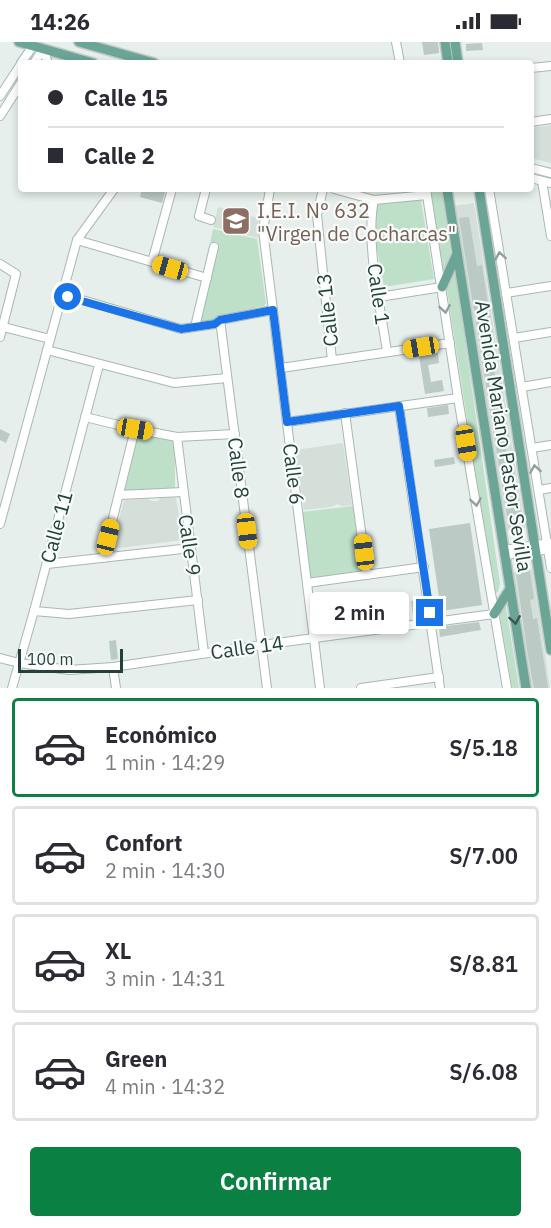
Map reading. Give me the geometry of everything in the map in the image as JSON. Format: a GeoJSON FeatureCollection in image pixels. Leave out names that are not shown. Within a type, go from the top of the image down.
{"type":"FeatureCollection","features":[{"type":"Feature","properties":{"kind":"main road"},"geometry":{"type":"LineString","coordinates":[[19,42],[82,60]]}},
{"type":"Feature","properties":{"kind":"main road"},"geometry":{"type":"LineString","coordinates":[[79,42],[143,60]]}},
{"type":"Feature","properties":{"kind":"main road"},"geometry":{"type":"LineString","coordinates":[[445,42],[448,60]]}},
{"type":"Feature","properties":{"kind":"main road"},"geometry":{"type":"LineString","coordinates":[[455,42],[458,60]]}},
{"type":"Feature","properties":{"kind":"main road","name":"Avenida Mariano Pastor Sevilla"},"geometry":{"type":"LineString","coordinates":[[447,192],[526,688]]}},
{"type":"Feature","properties":{"kind":"main road","name":"Avenida Mariano Pastor Sevilla"},"geometry":{"type":"LineString","coordinates":[[479,192],[551,650]]}},
{"type":"Feature","properties":{"kind":"main road"},"geometry":{"type":"LineString","coordinates":[[442,287],[457,254]]}},
{"type":"Feature","properties":{"kind":"main road"},"geometry":{"type":"LineString","coordinates":[[494,614],[510,589]]}},
{"type":"Feature","properties":{"kind":"street"},"geometry":{"type":"LineString","coordinates":[[396,42],[399,60]]}},
{"type":"Feature","properties":{"kind":"street"},"geometry":{"type":"LineString","coordinates":[[23,60],[33,46]]}},
{"type":"Feature","properties":{"kind":"street"},"geometry":{"type":"LineString","coordinates":[[36,60],[43,49],[49,60]]}},
{"type":"Feature","properties":{"kind":"street"},"geometry":{"type":"LineString","coordinates":[[534,68],[551,66]]}},
{"type":"Feature","properties":{"kind":"street"},"geometry":{"type":"LineString","coordinates":[[0,96],[18,68]]}},
{"type":"Feature","properties":{"kind":"street"},"geometry":{"type":"LineString","coordinates":[[0,116],[18,88]]}},
{"type":"Feature","properties":{"kind":"street"},"geometry":{"type":"LineString","coordinates":[[534,122],[551,119]]}},
{"type":"Feature","properties":{"kind":"street"},"geometry":{"type":"LineString","coordinates":[[534,169],[551,173]]}},
{"type":"Feature","properties":{"kind":"street"},"geometry":{"type":"LineString","coordinates":[[534,179],[551,183]]}},
{"type":"Feature","properties":{"kind":"street"},"geometry":{"type":"LineString","coordinates":[[542,181],[551,232]]}},
{"type":"Feature","properties":{"kind":"street"},"geometry":{"type":"LineString","coordinates":[[0,524],[77,240],[112,192]]}},
{"type":"Feature","properties":{"kind":"street"},"geometry":{"type":"LineString","coordinates":[[152,262],[171,192]]}},
{"type":"Feature","properties":{"kind":"street"},"geometry":{"type":"LineString","coordinates":[[205,192],[199,216],[212,220]]}},
{"type":"Feature","properties":{"kind":"street","name":"Calle 6"},"geometry":{"type":"LineString","coordinates":[[269,192],[263,230],[320,688]]}},
{"type":"Feature","properties":{"kind":"street","name":"Calle 13"},"geometry":{"type":"LineString","coordinates":[[322,192],[317,215],[332,360]]}},
{"type":"Feature","properties":{"kind":"street"},"geometry":{"type":"LineString","coordinates":[[345,192],[374,200],[427,192]]}},
{"type":"Feature","properties":{"kind":"street","name":"Avenida Mariano Pastor Sevilla"},"geometry":{"type":"LineString","coordinates":[[427,192],[458,398],[507,688]]}},
{"type":"Feature","properties":{"kind":"street","name":"Avenida Mariano Pastor Sevilla"},"geometry":{"type":"LineString","coordinates":[[489,192],[551,568]]}},
{"type":"Feature","properties":{"kind":"street","name":"Calle 1"},"geometry":{"type":"LineString","coordinates":[[374,200],[370,224],[387,352]]}},
{"type":"Feature","properties":{"kind":"street"},"geometry":{"type":"LineString","coordinates":[[77,240],[207,278]]}},
{"type":"Feature","properties":{"kind":"street"},"geometry":{"type":"LineString","coordinates":[[195,327],[214,247]]}},
{"type":"Feature","properties":{"kind":"street"},"geometry":{"type":"LineString","coordinates":[[0,264],[16,274],[0,337]]}},
{"type":"Feature","properties":{"kind":"street"},"geometry":{"type":"LineString","coordinates":[[506,292],[551,286]]}},
{"type":"Feature","properties":{"kind":"street"},"geometry":{"type":"LineString","coordinates":[[379,297],[442,287]]}},
{"type":"Feature","properties":{"kind":"street"},"geometry":{"type":"LineString","coordinates":[[62,294],[181,329],[215,324],[220,320],[273,310]]}},
{"type":"Feature","properties":{"kind":"street","name":"Calle 8"},"geometry":{"type":"LineString","coordinates":[[220,320],[267,688]]}},
{"type":"Feature","properties":{"kind":"street"},"geometry":{"type":"LineString","coordinates":[[1,326],[50,339]]}},
{"type":"Feature","properties":{"kind":"street"},"geometry":{"type":"LineString","coordinates":[[514,338],[551,332]]}},
{"type":"Feature","properties":{"kind":"street"},"geometry":{"type":"LineString","coordinates":[[281,368],[450,343]]}},
{"type":"Feature","properties":{"kind":"street"},"geometry":{"type":"LineString","coordinates":[[47,350],[99,365],[174,382],[228,378]]}},
{"type":"Feature","properties":{"kind":"street","name":"Calle 11"},"geometry":{"type":"LineString","coordinates":[[12,688],[99,365]]}},
{"type":"Feature","properties":{"kind":"street"},"geometry":{"type":"LineString","coordinates":[[522,387],[551,382]]}},
{"type":"Feature","properties":{"kind":"street"},"geometry":{"type":"LineString","coordinates":[[287,422],[458,398]]}},
{"type":"Feature","properties":{"kind":"street"},"geometry":{"type":"LineString","coordinates":[[399,406],[440,688]]}},
{"type":"Feature","properties":{"kind":"street"},"geometry":{"type":"LineString","coordinates":[[345,413],[367,575]]}},
{"type":"Feature","properties":{"kind":"street"},"geometry":{"type":"LineString","coordinates":[[85,417],[177,437],[235,434]]}},
{"type":"Feature","properties":{"kind":"street"},"geometry":{"type":"LineString","coordinates":[[103,558],[135,429]]}},
{"type":"Feature","properties":{"kind":"street","name":"Calle 9"},"geometry":{"type":"LineString","coordinates":[[177,437],[204,653]]}},
{"type":"Feature","properties":{"kind":"street"},"geometry":{"type":"LineString","coordinates":[[532,448],[551,445]]}},
{"type":"Feature","properties":{"kind":"street"},"geometry":{"type":"LineString","coordinates":[[538,490],[551,488]]}},
{"type":"Feature","properties":{"kind":"street"},"geometry":{"type":"LineString","coordinates":[[119,495],[183,492]]}},
{"type":"Feature","properties":{"kind":"street"},"geometry":{"type":"LineString","coordinates":[[504,553],[549,546]]}},
{"type":"Feature","properties":{"kind":"street"},"geometry":{"type":"LineString","coordinates":[[47,564],[191,548]]}},
{"type":"Feature","properties":{"kind":"street"},"geometry":{"type":"LineString","coordinates":[[307,583],[424,567]]}},
{"type":"Feature","properties":{"kind":"street"},"geometry":{"type":"LineString","coordinates":[[34,611],[69,615],[198,600]]}},
{"type":"Feature","properties":{"kind":"street","name":"Calle 14"},"geometry":{"type":"LineString","coordinates":[[0,658],[69,670],[113,667],[314,637],[494,614]]}},
{"type":"Feature","properties":{"kind":"street"},"geometry":{"type":"LineString","coordinates":[[113,667],[116,688]]}},
{"type":"Feature","properties":{"kind":"street"},"geometry":{"type":"LineString","coordinates":[[361,688],[439,677]]}},
{"type":"Feature","properties":{"kind":"shaded area"},"geometry":{"type":"Polygon","coordinates":[[[551,125],[551,163],[534,159],[534,128],[551,125]]]}},
{"type":"Feature","properties":{"kind":"shaded area"},"geometry":{"type":"Polygon","coordinates":[[[474,203],[525,528],[507,531],[453,206],[474,203]]]}},
{"type":"Feature","properties":{"kind":"shaded area","name":"I.E.I. N° 632 \"Virgen de Cocharcas\""},"geometry":{"type":"Polygon","coordinates":[[[218,207],[258,218],[258,238],[213,227],[218,207]]]}},
{"type":"Feature","properties":{"kind":"shaded area"},"geometry":{"type":"Polygon","coordinates":[[[343,443],[352,505],[338,504],[304,510],[295,450],[343,443]]]}},
{"type":"Feature","properties":{"kind":"shaded area"},"geometry":{"type":"Polygon","coordinates":[[[160,498],[176,498],[183,540],[111,549],[124,500],[158,501],[160,498]]]}},
{"type":"Feature","properties":{"kind":"shaded area"},"geometry":{"type":"Polygon","coordinates":[[[532,569],[550,688],[529,688],[512,572],[532,569]]]}},
{"type":"Feature","properties":{"kind":"green space"},"geometry":{"type":"Polygon","coordinates":[[[431,192],[442,192],[451,254],[443,276],[431,192]]]}},
{"type":"Feature","properties":{"kind":"green space"},"geometry":{"type":"Polygon","coordinates":[[[417,198],[421,201],[434,279],[384,287],[374,232],[377,203],[417,198]]]}},
{"type":"Feature","properties":{"kind":"green space"},"geometry":{"type":"Polygon","coordinates":[[[213,229],[257,239],[266,303],[264,306],[220,315],[213,323],[200,323],[218,246],[210,244],[213,229]]]}},
{"type":"Feature","properties":{"kind":"green space"},"geometry":{"type":"Polygon","coordinates":[[[455,272],[500,584],[498,592],[494,594],[447,290],[455,272]]]}},
{"type":"Feature","properties":{"kind":"green space"},"geometry":{"type":"Polygon","coordinates":[[[140,433],[175,439],[175,489],[127,492],[125,490],[137,435],[140,433]]]}},
{"type":"Feature","properties":{"kind":"green space"},"geometry":{"type":"Polygon","coordinates":[[[353,506],[362,573],[311,579],[302,512],[353,506]]]}},
{"type":"Feature","properties":{"kind":"green space"},"geometry":{"type":"Polygon","coordinates":[[[504,606],[519,688],[512,688],[500,615],[504,606]]]}},
{"type":"Feature","properties":{"kind":"building"},"geometry":{"type":"Polygon","coordinates":[[[422,42],[438,42],[439,53],[424,55],[422,42]]]}},
{"type":"Feature","properties":{"kind":"building"},"geometry":{"type":"Polygon","coordinates":[[[482,43],[483,50],[466,51],[466,44],[482,43]]]}},
{"type":"Feature","properties":{"kind":"building"},"geometry":{"type":"Polygon","coordinates":[[[141,192],[165,192],[162,203],[140,197],[141,192]]]}},
{"type":"Feature","properties":{"kind":"building"},"geometry":{"type":"Polygon","coordinates":[[[469,217],[477,266],[482,265],[493,335],[489,335],[496,381],[501,381],[503,396],[499,397],[500,408],[504,408],[509,437],[504,438],[508,459],[512,458],[523,526],[509,528],[459,218],[469,217]]]}},
{"type":"Feature","properties":{"kind":"building"},"geometry":{"type":"Polygon","coordinates":[[[438,353],[439,363],[428,365],[431,382],[442,380],[444,391],[425,394],[419,356],[438,353]]]}},
{"type":"Feature","properties":{"kind":"building"},"geometry":{"type":"Polygon","coordinates":[[[448,405],[449,414],[428,417],[427,408],[448,405]]]}},
{"type":"Feature","properties":{"kind":"building"},"geometry":{"type":"Polygon","coordinates":[[[0,429],[10,434],[6,443],[0,440],[0,429]]]}},
{"type":"Feature","properties":{"kind":"building"},"geometry":{"type":"Polygon","coordinates":[[[454,457],[455,464],[435,467],[434,460],[454,457]]]}},
{"type":"Feature","properties":{"kind":"building"},"geometry":{"type":"Polygon","coordinates":[[[470,523],[482,605],[441,611],[429,529],[470,523]]]}},
{"type":"Feature","properties":{"kind":"building"},"geometry":{"type":"Polygon","coordinates":[[[530,571],[534,599],[530,600],[533,619],[537,618],[548,688],[534,688],[528,656],[516,573],[530,571]]]}},
{"type":"Feature","properties":{"kind":"building"},"geometry":{"type":"Polygon","coordinates":[[[420,599],[422,615],[413,616],[411,601],[420,599]]]}},
{"type":"Feature","properties":{"kind":"building"},"geometry":{"type":"Polygon","coordinates":[[[394,601],[396,618],[380,620],[377,606],[394,601]]]}},
{"type":"Feature","properties":{"kind":"building"},"geometry":{"type":"Polygon","coordinates":[[[329,618],[330,629],[319,629],[317,619],[329,618]]]}},
{"type":"Feature","properties":{"kind":"building"},"geometry":{"type":"Polygon","coordinates":[[[479,622],[481,630],[440,637],[439,627],[479,622]]]}},
{"type":"Feature","properties":{"kind":"building"},"geometry":{"type":"Polygon","coordinates":[[[116,640],[118,659],[111,660],[109,641],[116,640]]]}},
{"type":"Feature","properties":{"kind":"place","name":"I.E.I. N° 632 \"Virgen de Cocharcas\""},"geometry":{"type":"Point","coordinates":[236,221]}},
{"type":"Feature","properties":{"kind":"route"},"geometry":{"type":"LineString","coordinates":[[68,297],[181,329],[215,324],[220,320],[273,310],[287,422],[399,406],[430,613]]}}]}
